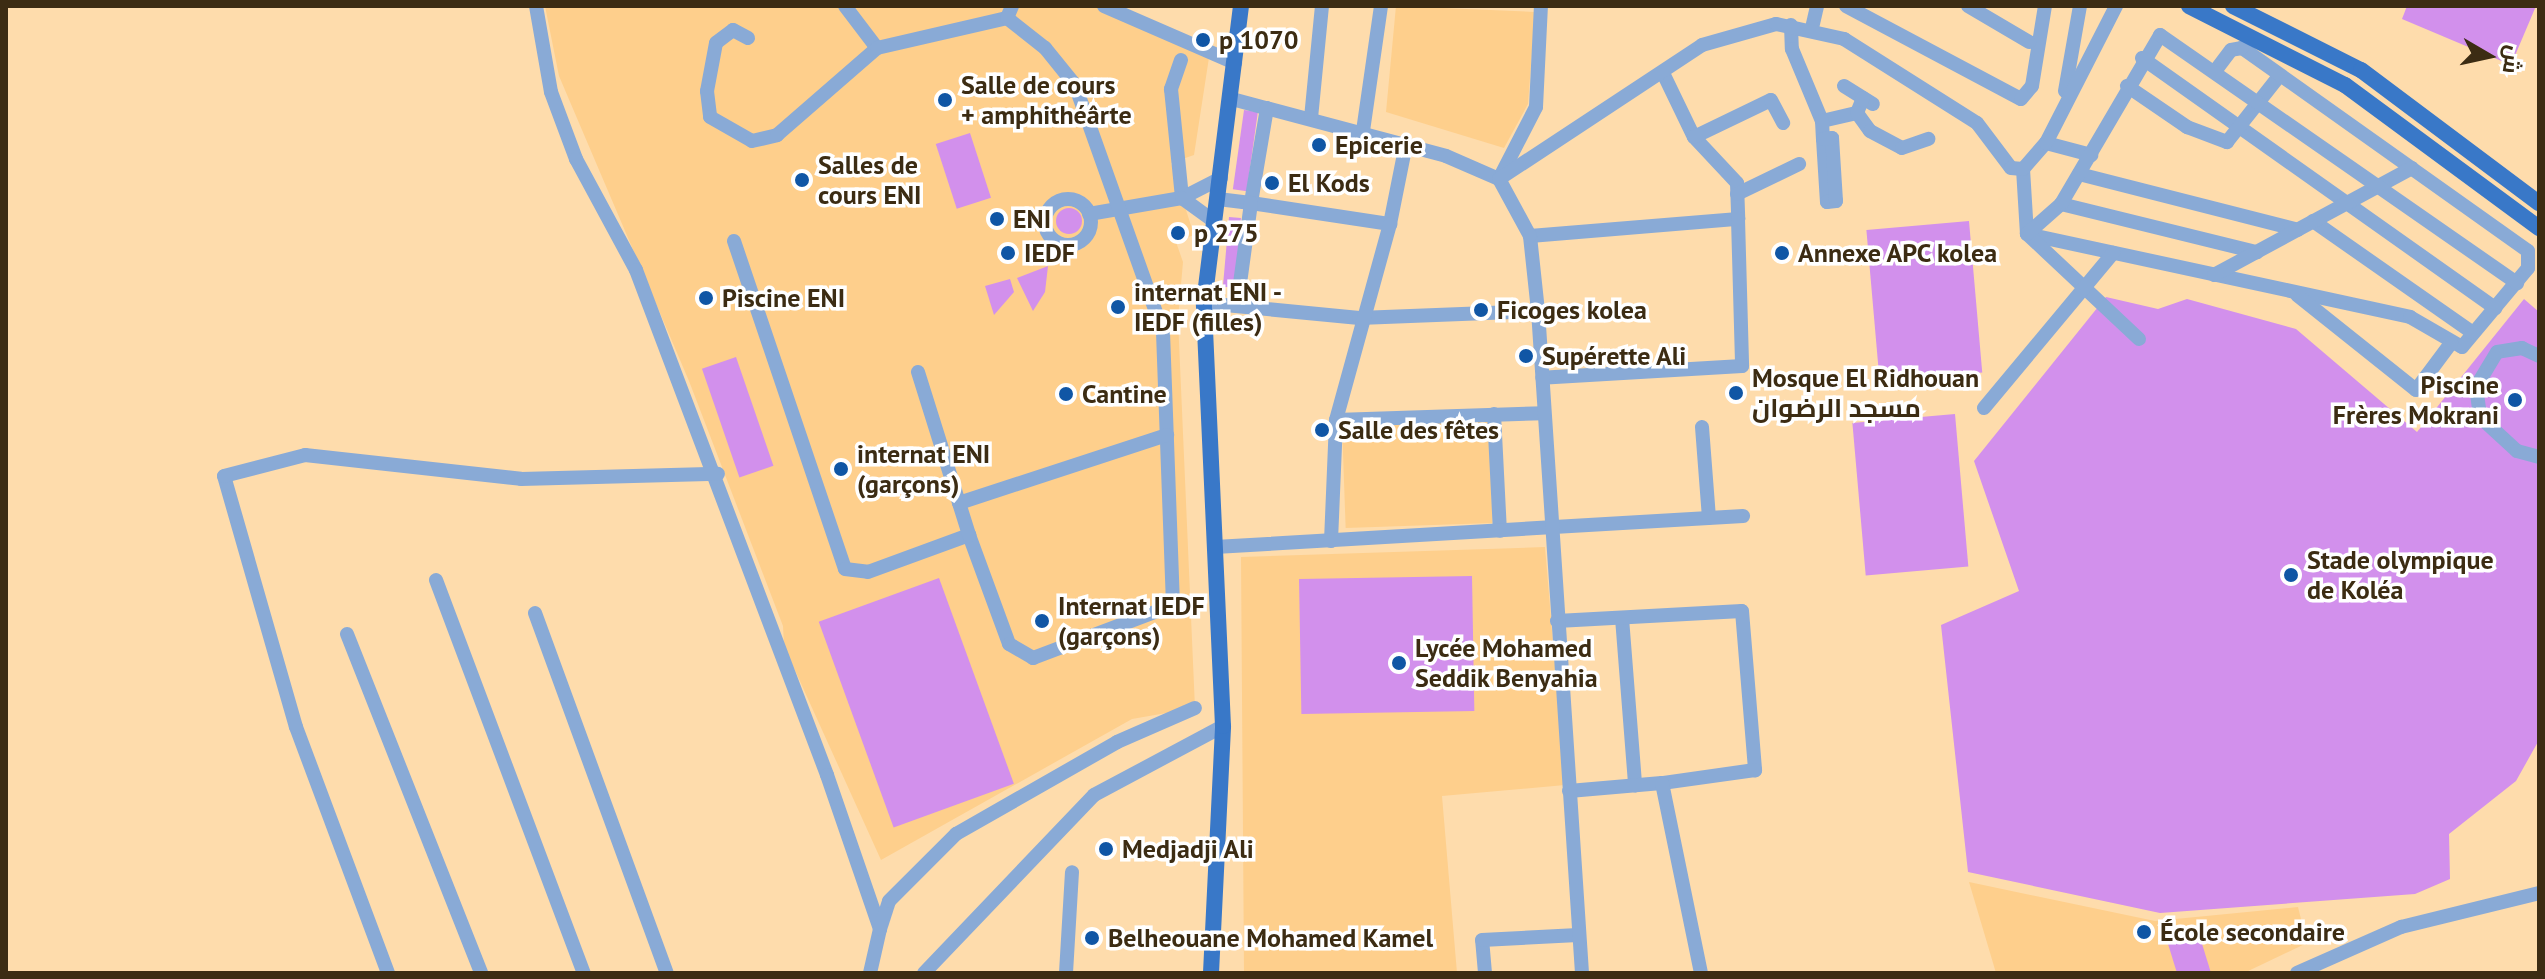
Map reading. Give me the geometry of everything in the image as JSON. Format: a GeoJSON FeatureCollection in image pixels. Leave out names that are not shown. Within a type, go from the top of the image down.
{"type":"FeatureCollection","features":[{"type":"Feature","properties":{"kind":"main road"},"geometry":{"type":"LineString","coordinates":[[1211,973],[1223,726],[1204,303],[1232,99],[1241,6]]}},
{"type":"Feature","properties":{"kind":"main road"},"geometry":{"type":"LineString","coordinates":[[2189,6],[2345,85],[2539,228]]}},
{"type":"Feature","properties":{"kind":"main road"},"geometry":{"type":"LineString","coordinates":[[2233,6],[2361,70],[2539,203]]}},
{"type":"Feature","properties":{"kind":"street"},"geometry":{"type":"LineString","coordinates":[[536,6],[551,92],[576,159],[636,270],[718,474],[880,929]]}},
{"type":"Feature","properties":{"kind":"street"},"geometry":{"type":"LineString","coordinates":[[845,6],[877,48]]}},
{"type":"Feature","properties":{"kind":"street"},"geometry":{"type":"LineString","coordinates":[[1104,6],[1235,63]]}},
{"type":"Feature","properties":{"kind":"street"},"geometry":{"type":"LineString","coordinates":[[1311,118],[1322,6]]}},
{"type":"Feature","properties":{"kind":"street"},"geometry":{"type":"LineString","coordinates":[[1363,131],[1381,6]]}},
{"type":"Feature","properties":{"kind":"street"},"geometry":{"type":"LineString","coordinates":[[1499,179],[1536,107],[1541,6]]}},
{"type":"Feature","properties":{"kind":"street"},"geometry":{"type":"LineString","coordinates":[[1812,28],[1817,6]]}},
{"type":"Feature","properties":{"kind":"street"},"geometry":{"type":"LineString","coordinates":[[1846,6],[2011,98],[2029,94],[2034,46],[2045,6]]}},
{"type":"Feature","properties":{"kind":"street"},"geometry":{"type":"LineString","coordinates":[[1968,6],[2034,46]]}},
{"type":"Feature","properties":{"kind":"street"},"geometry":{"type":"LineString","coordinates":[[2062,107],[2080,6]]}},
{"type":"Feature","properties":{"kind":"street"},"geometry":{"type":"LineString","coordinates":[[2116,6],[2046,143],[2023,169],[2027,234],[2086,285],[2139,339]]}},
{"type":"Feature","properties":{"kind":"street"},"geometry":{"type":"LineString","coordinates":[[748,38],[733,30],[716,43],[707,91],[710,117],[752,141],[777,135],[877,48],[1010,12],[1075,85],[1121,203],[1163,332],[1173,605],[1021,657],[1009,644],[969,535],[918,372]]}},
{"type":"Feature","properties":{"kind":"street"},"geometry":{"type":"LineString","coordinates":[[1499,179],[1732,31],[1791,25],[1812,28],[1844,39],[1977,123],[2011,168],[2023,169]]}},
{"type":"Feature","properties":{"kind":"street"},"geometry":{"type":"LineString","coordinates":[[1791,25],[1792,49],[1822,121],[1823,139]]}},
{"type":"Feature","properties":{"kind":"street"},"geometry":{"type":"LineString","coordinates":[[2027,234],[2061,204],[2091,155],[2142,58],[2160,35],[2517,283]]}},
{"type":"Feature","properties":{"kind":"street"},"geometry":{"type":"LineString","coordinates":[[2027,234],[2410,317],[2462,347],[2517,283],[2531,262],[2528,251],[2280,75],[2236,48],[2215,71]]}},
{"type":"Feature","properties":{"kind":"street"},"geometry":{"type":"LineString","coordinates":[[2142,58],[2344,205],[2495,308]]}},
{"type":"Feature","properties":{"kind":"street"},"geometry":{"type":"LineString","coordinates":[[1181,60],[1171,89],[1182,198],[1215,222]]}},
{"type":"Feature","properties":{"kind":"street"},"geometry":{"type":"LineString","coordinates":[[1542,378],[1742,366],[1737,183],[1694,137],[1663,73]]}},
{"type":"Feature","properties":{"kind":"street"},"geometry":{"type":"LineString","coordinates":[[2127,86],[2187,127],[2227,142],[2242,130],[2280,75]]}},
{"type":"Feature","properties":{"kind":"street"},"geometry":{"type":"LineString","coordinates":[[1822,121],[1857,113],[1868,101],[1844,86]]}},
{"type":"Feature","properties":{"kind":"street"},"geometry":{"type":"LineString","coordinates":[[1232,99],[1363,131],[1499,179],[1530,236],[1538,311],[1582,973]]}},
{"type":"Feature","properties":{"kind":"street"},"geometry":{"type":"LineString","coordinates":[[1694,137],[1771,100],[1783,123]]}},
{"type":"Feature","properties":{"kind":"street"},"geometry":{"type":"LineString","coordinates":[[1237,305],[1267,108]]}},
{"type":"Feature","properties":{"kind":"street"},"geometry":{"type":"LineString","coordinates":[[1857,113],[1870,131],[1902,148],[1932,141],[1911,129]]}},
{"type":"Feature","properties":{"kind":"street"},"geometry":{"type":"LineString","coordinates":[[2046,143],[2091,155]]}},
{"type":"Feature","properties":{"kind":"street"},"geometry":{"type":"LineString","coordinates":[[1331,541],[1336,420],[1359,318],[1390,224],[1406,144]]}},
{"type":"Feature","properties":{"kind":"street"},"geometry":{"type":"LineString","coordinates":[[1737,194],[1799,164]]}},
{"type":"Feature","properties":{"kind":"street"},"geometry":{"type":"LineString","coordinates":[[2214,275],[2412,168]]}},
{"type":"Feature","properties":{"kind":"street"},"geometry":{"type":"LineString","coordinates":[[2079,174],[2298,230]]}},
{"type":"Feature","properties":{"kind":"street"},"geometry":{"type":"LineString","coordinates":[[1089,214],[1121,203],[1182,198],[1221,178]]}},
{"type":"Feature","properties":{"kind":"street"},"geometry":{"type":"LineString","coordinates":[[1218,199],[1390,224]]}},
{"type":"Feature","properties":{"kind":"street"},"geometry":{"type":"LineString","coordinates":[[2061,204],[2257,252]]}},
{"type":"Feature","properties":{"kind":"street"},"geometry":{"type":"LineString","coordinates":[[1530,236],[1738,219]]}},
{"type":"Feature","properties":{"kind":"street"},"geometry":{"type":"LineString","coordinates":[[2313,221],[2473,333]]}},
{"type":"Feature","properties":{"kind":"street"},"geometry":{"type":"LineString","coordinates":[[734,241],[845,569],[868,572],[969,535]]}},
{"type":"Feature","properties":{"kind":"street"},"geometry":{"type":"LineString","coordinates":[[1984,408],[2113,253]]}},
{"type":"Feature","properties":{"kind":"street"},"geometry":{"type":"LineString","coordinates":[[2294,292],[2416,390],[2451,343]]}},
{"type":"Feature","properties":{"kind":"street"},"geometry":{"type":"LineString","coordinates":[[1204,303],[1359,318],[1538,311]]}},
{"type":"Feature","properties":{"kind":"street"},"geometry":{"type":"LineString","coordinates":[[2539,356],[2522,348],[2497,352],[2476,387],[2480,417],[2517,451],[2539,457]]}},
{"type":"Feature","properties":{"kind":"street"},"geometry":{"type":"LineString","coordinates":[[1336,420],[1543,413]]}},
{"type":"Feature","properties":{"kind":"street"},"geometry":{"type":"LineString","coordinates":[[1494,414],[1500,531]]}},
{"type":"Feature","properties":{"kind":"street"},"geometry":{"type":"LineString","coordinates":[[1702,427],[1709,518]]}},
{"type":"Feature","properties":{"kind":"street"},"geometry":{"type":"LineString","coordinates":[[959,503],[1167,435]]}},
{"type":"Feature","properties":{"kind":"street"},"geometry":{"type":"LineString","coordinates":[[388,973],[296,727],[224,476],[305,455],[521,479],[718,474]]}},
{"type":"Feature","properties":{"kind":"street"},"geometry":{"type":"LineString","coordinates":[[1215,547],[1743,516]]}},
{"type":"Feature","properties":{"kind":"street"},"geometry":{"type":"LineString","coordinates":[[436,580],[584,973]]}},
{"type":"Feature","properties":{"kind":"street"},"geometry":{"type":"LineString","coordinates":[[1557,621],[1742,611],[1755,770],[1662,783],[1569,791]]}},
{"type":"Feature","properties":{"kind":"street"},"geometry":{"type":"LineString","coordinates":[[535,613],[667,973]]}},
{"type":"Feature","properties":{"kind":"street"},"geometry":{"type":"LineString","coordinates":[[1622,618],[1635,785]]}},
{"type":"Feature","properties":{"kind":"street"},"geometry":{"type":"LineString","coordinates":[[347,634],[481,973]]}},
{"type":"Feature","properties":{"kind":"street"},"geometry":{"type":"LineString","coordinates":[[870,973],[889,901],[956,834],[1117,742],[1195,708]]}},
{"type":"Feature","properties":{"kind":"street"},"geometry":{"type":"LineString","coordinates":[[924,973],[1094,795],[1223,726]]}},
{"type":"Feature","properties":{"kind":"street"},"geometry":{"type":"LineString","coordinates":[[1662,783],[1701,973]]}},
{"type":"Feature","properties":{"kind":"street"},"geometry":{"type":"LineString","coordinates":[[1066,973],[1072,872]]}},
{"type":"Feature","properties":{"kind":"street"},"geometry":{"type":"LineString","coordinates":[[2297,973],[2401,927],[2539,893]]}},
{"type":"Feature","properties":{"kind":"street"},"geometry":{"type":"LineString","coordinates":[[1485,973],[1482,940],[1578,935]]}},
{"type":"Feature","properties":{"kind":"shaded area"},"geometry":{"type":"Polygon","coordinates":[[[545,6],[1110,6],[1210,51],[1194,155],[1171,163],[1194,235],[1176,242],[1183,262],[1178,319],[1195,708],[1132,719],[881,860],[784,646],[783,626],[689,381],[559,76],[545,6]]]}},
{"type":"Feature","properties":{"kind":"shaded area"},"geometry":{"type":"Polygon","coordinates":[[[1396,6],[1535,12],[1528,104],[1504,148],[1386,112],[1396,6]]]}},
{"type":"Feature","properties":{"kind":"shaded area"},"geometry":{"type":"Polygon","coordinates":[[[2407,6],[2536,6],[2511,65],[2402,19],[2407,6]]]}},
{"type":"Feature","properties":{"kind":"shaded area"},"geometry":{"type":"Polygon","coordinates":[[[1244,110],[1258,112],[1247,191],[1233,189],[1244,110]]]}},
{"type":"Feature","properties":{"kind":"shaded area"},"geometry":{"type":"Polygon","coordinates":[[[970,133],[991,198],[957,209],[936,144],[970,133]]]}},
{"type":"Feature","properties":{"kind":"shaded area"},"geometry":{"type":"Polygon","coordinates":[[[1069,208],[1078,212],[1082,221],[1078,230],[1069,234],[1060,230],[1056,221],[1060,212],[1069,208]]]}},
{"type":"Feature","properties":{"kind":"shaded area"},"geometry":{"type":"Polygon","coordinates":[[[1229,217],[1241,218],[1235,288],[1223,287],[1229,217]]]}},
{"type":"Feature","properties":{"kind":"shaded area"},"geometry":{"type":"Polygon","coordinates":[[[1969,221],[1982,372],[1880,381],[1866,230],[1969,221]]]}},
{"type":"Feature","properties":{"kind":"shaded area"},"geometry":{"type":"Polygon","coordinates":[[[1048,266],[1045,292],[1033,311],[1017,278],[1048,266]]]}},
{"type":"Feature","properties":{"kind":"shaded area"},"geometry":{"type":"Polygon","coordinates":[[[1010,279],[1014,292],[994,315],[985,286],[1010,279]]]}},
{"type":"Feature","properties":{"kind":"shaded area"},"geometry":{"type":"Polygon","coordinates":[[[2106,297],[2158,309],[2187,299],[2296,329],[2417,432],[2524,299],[2539,312],[2539,740],[2516,781],[2449,834],[2450,879],[2415,894],[2160,913],[1968,872],[1941,625],[2019,591],[1974,461],[2106,297]]]}},
{"type":"Feature","properties":{"kind":"shaded area"},"geometry":{"type":"Polygon","coordinates":[[[736,357],[773,466],[739,477],[702,369],[736,357]]]}},
{"type":"Feature","properties":{"kind":"shaded area"},"geometry":{"type":"Polygon","coordinates":[[[1955,414],[1968,566],[1866,575],[1852,423],[1955,414]]]}},
{"type":"Feature","properties":{"kind":"shaded area"},"geometry":{"type":"Polygon","coordinates":[[[1489,421],[1493,523],[1346,528],[1342,426],[1489,421]]]}},
{"type":"Feature","properties":{"kind":"shaded area","name":"Lycée Mohamed Seddik Benyahia"},"geometry":{"type":"Polygon","coordinates":[[[1545,547],[1565,785],[1442,796],[1457,973],[1244,973],[1241,557],[1545,547]]]}},
{"type":"Feature","properties":{"kind":"shaded area"},"geometry":{"type":"Polygon","coordinates":[[[1472,576],[1474,711],[1301,714],[1299,579],[1472,576]]]}},
{"type":"Feature","properties":{"kind":"shaded area"},"geometry":{"type":"Polygon","coordinates":[[[939,578],[1014,784],[894,828],[819,622],[939,578]]]}},
{"type":"Feature","properties":{"kind":"shaded area","name":"École secondaire"},"geometry":{"type":"Polygon","coordinates":[[[1969,882],[2155,921],[2298,907],[2307,943],[2244,973],[1996,973],[1969,882]]]}},
{"type":"Feature","properties":{"kind":"shaded area"},"geometry":{"type":"Polygon","coordinates":[[[2199,934],[2211,973],[2177,973],[2168,944],[2199,934]]]}},
{"type":"Feature","properties":{"kind":"place","name":"p 1070"},"geometry":{"type":"Point","coordinates":[1203,40]}},
{"type":"Feature","properties":{"kind":"place","name":"Salle de cours + amphithéârte"},"geometry":{"type":"Point","coordinates":[945,100]}},
{"type":"Feature","properties":{"kind":"place","name":"Epicerie"},"geometry":{"type":"Point","coordinates":[1319,145]}},
{"type":"Feature","properties":{"kind":"place","name":"Salles de cours ENI"},"geometry":{"type":"Point","coordinates":[802,180]}},
{"type":"Feature","properties":{"kind":"place","name":"El Kods"},"geometry":{"type":"Point","coordinates":[1272,183]}},
{"type":"Feature","properties":{"kind":"place","name":"ENI"},"geometry":{"type":"Point","coordinates":[997,219]}},
{"type":"Feature","properties":{"kind":"place","name":"p 275"},"geometry":{"type":"Point","coordinates":[1178,233]}},
{"type":"Feature","properties":{"kind":"place","name":"IEDF"},"geometry":{"type":"Point","coordinates":[1008,253]}},
{"type":"Feature","properties":{"kind":"place","name":"Annexe APC kolea"},"geometry":{"type":"Point","coordinates":[1782,253]}},
{"type":"Feature","properties":{"kind":"place","name":"Piscine ENI"},"geometry":{"type":"Point","coordinates":[706,298]}},
{"type":"Feature","properties":{"kind":"place","name":"internat ENI - IEDF (filles)"},"geometry":{"type":"Point","coordinates":[1118,307]}},
{"type":"Feature","properties":{"kind":"place","name":"Ficoges kolea"},"geometry":{"type":"Point","coordinates":[1481,310]}},
{"type":"Feature","properties":{"kind":"place","name":"Supérette Ali"},"geometry":{"type":"Point","coordinates":[1526,356]}},
{"type":"Feature","properties":{"kind":"place","name":"Mosque El Ridhouan مسجد الرضوان"},"geometry":{"type":"Point","coordinates":[1736,393]}},
{"type":"Feature","properties":{"kind":"place","name":"Cantine"},"geometry":{"type":"Point","coordinates":[1066,394]}},
{"type":"Feature","properties":{"kind":"place","name":"Piscine Frères Mokrani"},"geometry":{"type":"Point","coordinates":[2515,400]}},
{"type":"Feature","properties":{"kind":"place","name":"Salle des fêtes"},"geometry":{"type":"Point","coordinates":[1322,430]}},
{"type":"Feature","properties":{"kind":"place","name":"internat ENI (garçons)"},"geometry":{"type":"Point","coordinates":[841,469]}},
{"type":"Feature","properties":{"kind":"place","name":"Stade olympique de Koléa"},"geometry":{"type":"Point","coordinates":[2291,575]}},
{"type":"Feature","properties":{"kind":"place","name":"Internat IEDF (garçons)"},"geometry":{"type":"Point","coordinates":[1042,621]}},
{"type":"Feature","properties":{"kind":"place","name":"Lycée Mohamed Seddik Benyahia"},"geometry":{"type":"Point","coordinates":[1399,663]}},
{"type":"Feature","properties":{"kind":"place","name":"Medjadji Ali"},"geometry":{"type":"Point","coordinates":[1106,849]}},
{"type":"Feature","properties":{"kind":"place","name":"École secondaire"},"geometry":{"type":"Point","coordinates":[2144,932]}},
{"type":"Feature","properties":{"kind":"place","name":"Belheouane Mohamed Kamel"},"geometry":{"type":"Point","coordinates":[1092,938]}}]}
